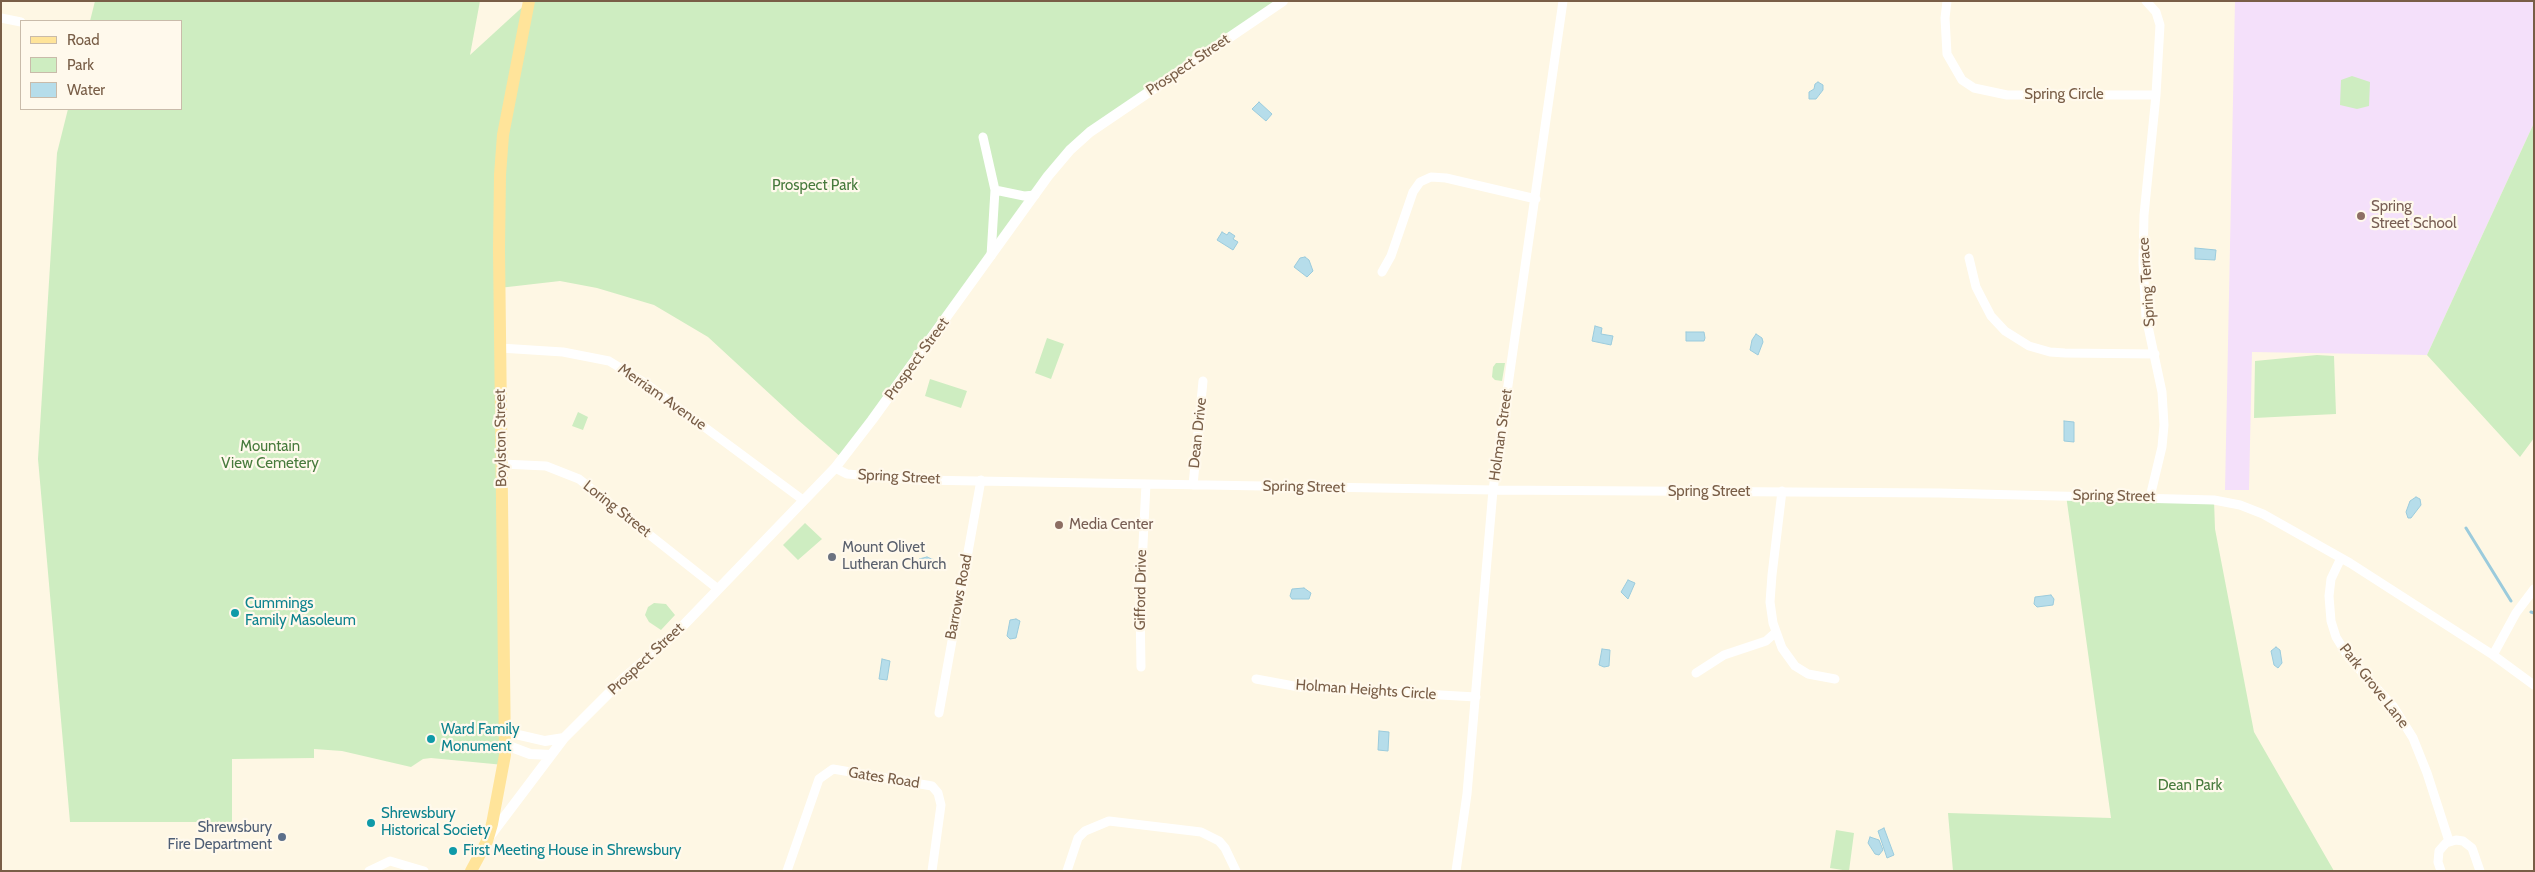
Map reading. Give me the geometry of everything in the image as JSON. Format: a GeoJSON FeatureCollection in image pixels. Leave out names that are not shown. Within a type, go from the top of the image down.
{"type":"FeatureCollection","features":[{"type":"Feature","properties":{"kind":"main road","name":"Boylston Street"},"geometry":{"type":"LineString","coordinates":[[471,871],[487,841],[500,793],[506,746],[498,249],[503,135],[527,2]]}},
{"type":"Feature","properties":{"kind":"street","name":"Prospect Street"},"geometry":{"type":"LineString","coordinates":[[487,841],[564,738],[623,679],[675,634],[835,468],[1070,150],[1090,132],[1283,1]]}},
{"type":"Feature","properties":{"kind":"street","name":"Holman Street"},"geometry":{"type":"LineString","coordinates":[[1456,871],[1467,794],[1493,490],[1563,1]]}},
{"type":"Feature","properties":{"kind":"street","name":"Spring Circle"},"geometry":{"type":"LineString","coordinates":[[1948,1],[1945,18],[1947,54],[1962,80],[1974,88],[2007,95],[2156,95]]}},
{"type":"Feature","properties":{"kind":"street"},"geometry":{"type":"LineString","coordinates":[[2146,1],[2156,12],[2160,25],[2156,95]]}},
{"type":"Feature","properties":{"kind":"street"},"geometry":{"type":"LineString","coordinates":[[1,18],[20,22]]}},
{"type":"Feature","properties":{"kind":"street","name":"Spring Terrace"},"geometry":{"type":"LineString","coordinates":[[2150,497],[2162,446],[2164,425],[2162,392],[2146,317],[2143,263],[2144,215],[2156,95]]}},
{"type":"Feature","properties":{"kind":"street"},"geometry":{"type":"LineString","coordinates":[[983,137],[995,190],[991,256]]}},
{"type":"Feature","properties":{"kind":"street"},"geometry":{"type":"LineString","coordinates":[[1382,272],[1391,256],[1413,192],[1420,182],[1431,177],[1446,178],[1536,199]]}},
{"type":"Feature","properties":{"kind":"street"},"geometry":{"type":"LineString","coordinates":[[995,190],[1026,196],[1035,195]]}},
{"type":"Feature","properties":{"kind":"street"},"geometry":{"type":"LineString","coordinates":[[1970,258],[1976,287],[1991,316],[2005,331],[2029,346],[2050,352],[2155,354]]}},
{"type":"Feature","properties":{"kind":"street","name":"Merriam Avenue"},"geometry":{"type":"LineString","coordinates":[[500,348],[563,352],[609,361],[645,382],[803,500]]}},
{"type":"Feature","properties":{"kind":"street","name":"Dean Drive"},"geometry":{"type":"LineString","coordinates":[[1193,485],[1203,381]]}},
{"type":"Feature","properties":{"kind":"street","name":"Loring Street"},"geometry":{"type":"LineString","coordinates":[[502,464],[546,466],[579,479],[718,589]]}},
{"type":"Feature","properties":{"kind":"street","name":"Spring Street"},"geometry":{"type":"LineString","coordinates":[[835,468],[847,474],[891,479],[1493,490],[1782,491],[2150,497],[2214,500],[2240,505],[2285,526],[2341,558],[2493,655],[2534,685]]}},
{"type":"Feature","properties":{"kind":"street","name":"Barrows Road"},"geometry":{"type":"LineString","coordinates":[[938,714],[981,480]]}},
{"type":"Feature","properties":{"kind":"street","name":"Gifford Drive"},"geometry":{"type":"LineString","coordinates":[[1141,667],[1140,605],[1146,484]]}},
{"type":"Feature","properties":{"kind":"street"},"geometry":{"type":"LineString","coordinates":[[1782,491],[1770,602],[1776,632],[1782,648],[1795,666],[1808,674],[1835,679]]}},
{"type":"Feature","properties":{"kind":"street","name":"Park Grove Lane"},"geometry":{"type":"LineString","coordinates":[[2341,558],[2331,579],[2329,596],[2330,621],[2336,637],[2349,658],[2393,706],[2413,738],[2427,773],[2449,841]]}},
{"type":"Feature","properties":{"kind":"street"},"geometry":{"type":"LineString","coordinates":[[2493,655],[2516,613],[2534,589]]}},
{"type":"Feature","properties":{"kind":"street"},"geometry":{"type":"LineString","coordinates":[[1696,673],[1724,655],[1766,642],[1776,632]]}},
{"type":"Feature","properties":{"kind":"street","name":"Holman Heights Circle"},"geometry":{"type":"LineString","coordinates":[[1256,679],[1299,687],[1476,697]]}},
{"type":"Feature","properties":{"kind":"street"},"geometry":{"type":"LineString","coordinates":[[506,732],[545,741],[564,738]]}},
{"type":"Feature","properties":{"kind":"street"},"geometry":{"type":"LineString","coordinates":[[506,746],[530,754],[552,755]]}},
{"type":"Feature","properties":{"kind":"street","name":"Gates Road"},"geometry":{"type":"LineString","coordinates":[[787,871],[819,779],[833,770],[932,786],[938,793],[941,805],[932,871]]}},
{"type":"Feature","properties":{"kind":"street"},"geometry":{"type":"LineString","coordinates":[[1067,871],[1078,838],[1085,831],[1109,821],[1201,832],[1219,841],[1225,848],[1236,871]]}},
{"type":"Feature","properties":{"kind":"street"},"geometry":{"type":"LineString","coordinates":[[2441,871],[2438,854],[2441,848],[2449,841],[2460,840],[2470,845],[2480,871]]}},
{"type":"Feature","properties":{"kind":"street"},"geometry":{"type":"LineString","coordinates":[[369,871],[390,861],[424,871]]}},
{"type":"Feature","properties":{"kind":"shaded area","name":"Spring Street School"},"geometry":{"type":"Polygon","coordinates":[[[2235,1],[2534,1],[2534,123],[2427,355],[2252,352],[2249,490],[2225,490],[2235,1]]]}},
{"type":"Feature","properties":{"kind":"green space","name":"Mountain View Cemetery"},"geometry":{"type":"Polygon","coordinates":[[[95,1],[480,1],[470,55],[529,1],[1283,1],[1070,150],[842,458],[708,337],[654,305],[597,288],[560,281],[499,288],[504,765],[431,758],[423,759],[411,767],[342,751],[314,749],[314,758],[232,759],[232,822],[70,822],[38,459],[57,153],[68,110],[182,110],[182,20],[90,20],[95,1]]]}},
{"type":"Feature","properties":{"kind":"green space"},"geometry":{"type":"Polygon","coordinates":[[[2352,76],[2370,82],[2369,106],[2357,109],[2340,105],[2341,80],[2352,76]]]}},
{"type":"Feature","properties":{"kind":"green space"},"geometry":{"type":"Polygon","coordinates":[[[2534,123],[2534,438],[2520,457],[2427,355],[2534,123]]]}},
{"type":"Feature","properties":{"kind":"green space"},"geometry":{"type":"Polygon","coordinates":[[[1047,338],[1064,344],[1051,379],[1035,373],[1047,338]]]}},
{"type":"Feature","properties":{"kind":"green space"},"geometry":{"type":"Polygon","coordinates":[[[2317,355],[2334,356],[2336,414],[2254,418],[2255,361],[2317,355]]]}},
{"type":"Feature","properties":{"kind":"green space"},"geometry":{"type":"Polygon","coordinates":[[[1496,363],[1505,363],[1502,381],[1495,380],[1492,377],[1493,367],[1496,363]]]}},
{"type":"Feature","properties":{"kind":"green space"},"geometry":{"type":"Polygon","coordinates":[[[930,379],[967,391],[961,408],[925,396],[930,379]]]}},
{"type":"Feature","properties":{"kind":"green space"},"geometry":{"type":"Polygon","coordinates":[[[578,412],[588,417],[583,430],[572,426],[578,412]]]}},
{"type":"Feature","properties":{"kind":"green space","name":"Dean Park"},"geometry":{"type":"Polygon","coordinates":[[[2066,495],[2214,500],[2215,529],[2254,732],[2334,871],[1953,871],[1948,813],[2111,818],[2066,495]]]}},
{"type":"Feature","properties":{"kind":"green space"},"geometry":{"type":"Polygon","coordinates":[[[805,523],[822,539],[798,560],[783,545],[805,523]]]}},
{"type":"Feature","properties":{"kind":"green space"},"geometry":{"type":"Polygon","coordinates":[[[654,603],[666,604],[675,615],[661,630],[649,622],[645,615],[648,607],[654,603]]]}},
{"type":"Feature","properties":{"kind":"green space"},"geometry":{"type":"Polygon","coordinates":[[[1836,830],[1854,833],[1849,871],[1830,868],[1836,830]]]}},
{"type":"Feature","properties":{"kind":"water"},"geometry":{"type":"Polygon","coordinates":[[[1818,82],[1823,85],[1823,90],[1816,99],[1809,99],[1809,92],[1814,89],[1815,84],[1818,82]]]}},
{"type":"Feature","properties":{"kind":"water"},"geometry":{"type":"Polygon","coordinates":[[[1259,102],[1272,114],[1266,121],[1252,109],[1259,102]]]}},
{"type":"Feature","properties":{"kind":"water"},"geometry":{"type":"Polygon","coordinates":[[[1222,232],[1227,235],[1229,232],[1235,236],[1233,239],[1238,242],[1233,250],[1217,240],[1222,232]]]}},
{"type":"Feature","properties":{"kind":"water"},"geometry":{"type":"Polygon","coordinates":[[[2195,248],[2216,250],[2215,260],[2195,259],[2195,248]]]}},
{"type":"Feature","properties":{"kind":"water"},"geometry":{"type":"Polygon","coordinates":[[[1305,257],[1309,260],[1313,271],[1307,277],[1294,267],[1300,258],[1305,257]]]}},
{"type":"Feature","properties":{"kind":"water"},"geometry":{"type":"Polygon","coordinates":[[[1595,326],[1602,328],[1601,334],[1613,336],[1611,345],[1592,341],[1595,326]]]}},
{"type":"Feature","properties":{"kind":"water"},"geometry":{"type":"Polygon","coordinates":[[[1686,332],[1704,332],[1704,341],[1686,341],[1686,332]]]}},
{"type":"Feature","properties":{"kind":"water"},"geometry":{"type":"Polygon","coordinates":[[[1756,334],[1762,338],[1763,342],[1758,355],[1750,350],[1752,340],[1756,334]]]}},
{"type":"Feature","properties":{"kind":"water"},"geometry":{"type":"Polygon","coordinates":[[[2064,421],[2074,422],[2074,442],[2064,441],[2064,421]]]}},
{"type":"Feature","properties":{"kind":"water"},"geometry":{"type":"Polygon","coordinates":[[[2416,497],[2420,499],[2421,505],[2411,518],[2408,518],[2406,512],[2410,501],[2416,497]]]}},
{"type":"Feature","properties":{"kind":"water"},"geometry":{"type":"Polygon","coordinates":[[[927,557],[939,562],[937,567],[930,569],[917,563],[919,559],[927,557]]]}},
{"type":"Feature","properties":{"kind":"water"},"geometry":{"type":"Polygon","coordinates":[[[1628,580],[1635,583],[1628,599],[1621,592],[1628,580]]]}},
{"type":"Feature","properties":{"kind":"water"},"geometry":{"type":"Polygon","coordinates":[[[1304,588],[1311,593],[1309,599],[1292,599],[1290,596],[1292,589],[1304,588]]]}},
{"type":"Feature","properties":{"kind":"water"},"geometry":{"type":"Polygon","coordinates":[[[2051,595],[2054,599],[2053,605],[2037,607],[2034,604],[2035,597],[2051,595]]]}},
{"type":"Feature","properties":{"kind":"water"},"geometry":{"type":"Polygon","coordinates":[[[1016,619],[1020,621],[1016,638],[1010,639],[1007,636],[1010,620],[1016,619]]]}},
{"type":"Feature","properties":{"kind":"water"},"geometry":{"type":"Polygon","coordinates":[[[2276,647],[2280,650],[2282,663],[2278,668],[2274,665],[2271,651],[2276,647]]]}},
{"type":"Feature","properties":{"kind":"water"},"geometry":{"type":"Polygon","coordinates":[[[1602,649],[1610,650],[1609,666],[1599,665],[1602,649]]]}},
{"type":"Feature","properties":{"kind":"water"},"geometry":{"type":"Polygon","coordinates":[[[882,659],[890,661],[887,680],[879,679],[882,659]]]}},
{"type":"Feature","properties":{"kind":"water"},"geometry":{"type":"Polygon","coordinates":[[[1379,731],[1389,732],[1388,751],[1378,750],[1379,731]]]}},
{"type":"Feature","properties":{"kind":"water"},"geometry":{"type":"Polygon","coordinates":[[[1884,828],[1894,855],[1887,858],[1878,831],[1884,828]]]}},
{"type":"Feature","properties":{"kind":"water"},"geometry":{"type":"Polygon","coordinates":[[[1870,837],[1879,840],[1883,850],[1879,855],[1875,854],[1868,843],[1870,837]]]}},
{"type":"Feature","properties":{"kind":"waterway"},"geometry":{"type":"LineString","coordinates":[[2466,528],[2511,601]]}},
{"type":"Feature","properties":{"kind":"place","name":"Spring Street School"},"geometry":{"type":"Point","coordinates":[2361,216]}},
{"type":"Feature","properties":{"kind":"place","name":"Media Center"},"geometry":{"type":"Point","coordinates":[1059,525]}},
{"type":"Feature","properties":{"kind":"place","name":"Mount Olivet Lutheran Church"},"geometry":{"type":"Point","coordinates":[832,557]}},
{"type":"Feature","properties":{"kind":"place","name":"Cummings Family Masoleum"},"geometry":{"type":"Point","coordinates":[235,613]}},
{"type":"Feature","properties":{"kind":"place","name":"Ward Family Monument"},"geometry":{"type":"Point","coordinates":[431,739]}},
{"type":"Feature","properties":{"kind":"place","name":"Shrewsbury Historical Society"},"geometry":{"type":"Point","coordinates":[371,823]}},
{"type":"Feature","properties":{"kind":"place","name":"Shrewsbury Fire Department"},"geometry":{"type":"Point","coordinates":[282,837]}},
{"type":"Feature","properties":{"kind":"place","name":"First Meeting House in Shrewsbury"},"geometry":{"type":"Point","coordinates":[453,851]}},
{"type":"Feature","properties":{"kind":"park label","name":"Prospect Park"},"geometry":{"type":"Point","coordinates":[815,186]}}]}
